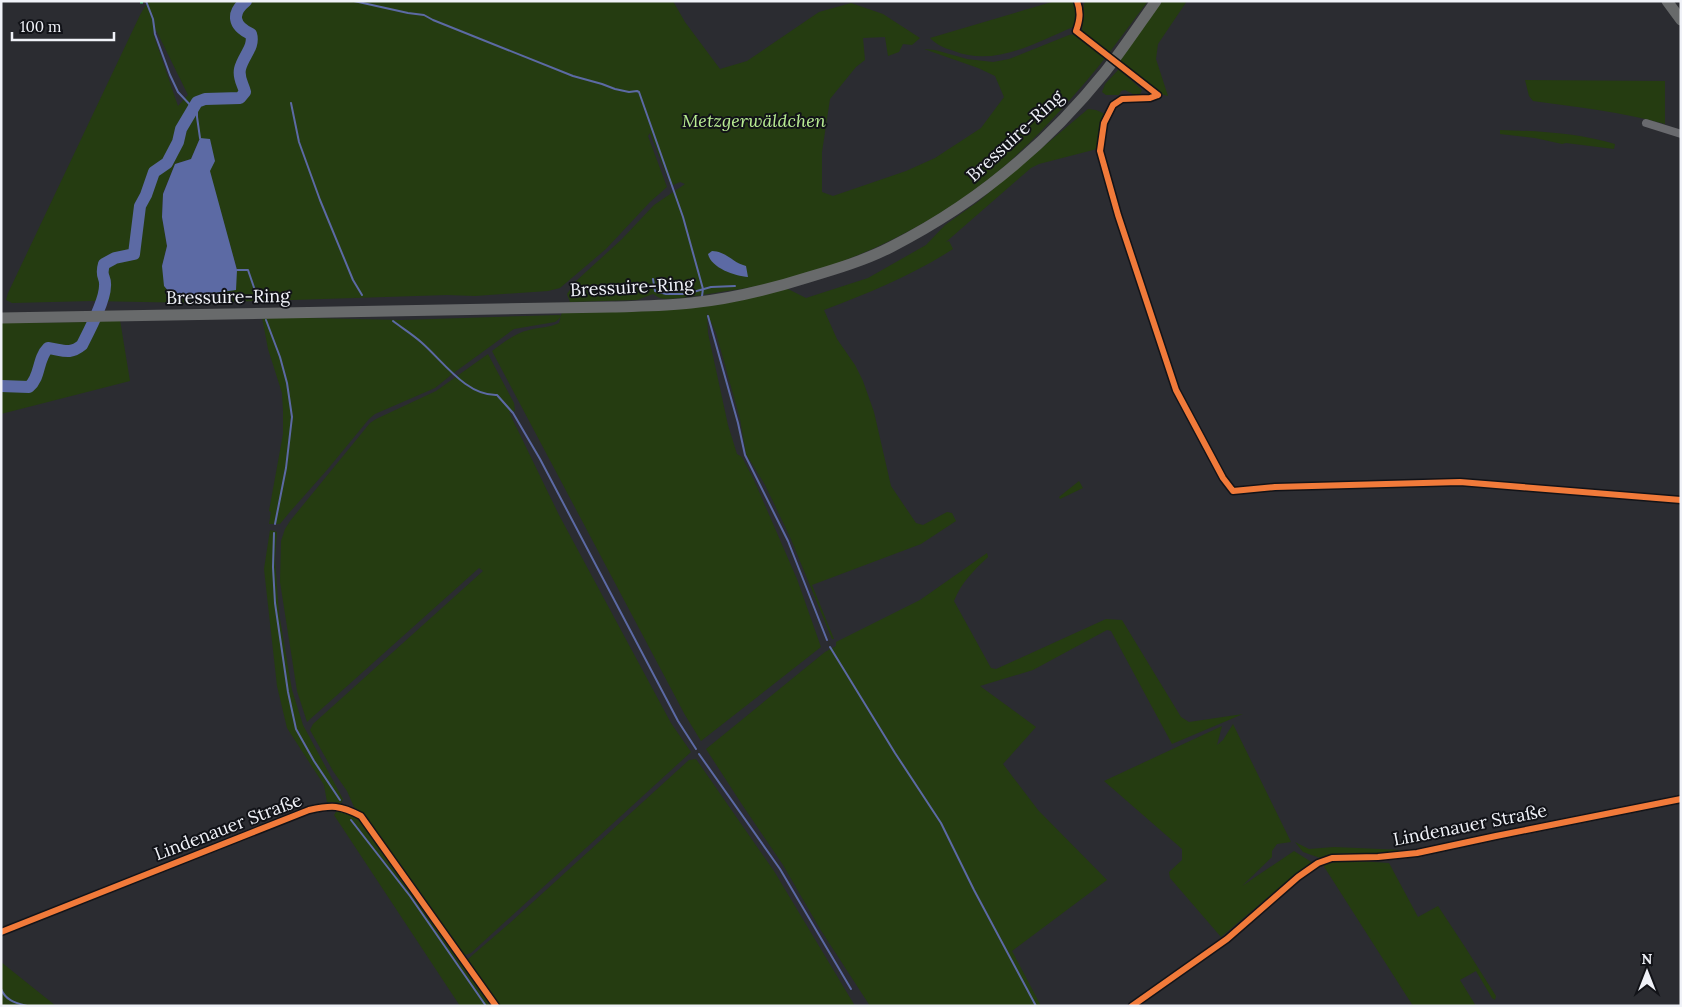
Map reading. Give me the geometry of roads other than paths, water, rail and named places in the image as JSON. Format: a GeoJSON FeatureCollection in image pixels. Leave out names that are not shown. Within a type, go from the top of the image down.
{"type":"FeatureCollection","features":[{"type":"Feature","properties":{"kind":"main road","name":"Bressuire-Ring"},"geometry":{"type":"LineString","coordinates":[[1,318],[612,307],[691,303],[740,295],[782,285],[830,270],[889,248],[936,222],[984,191],[1026,155],[1067,114],[1105,72],[1156,1]]}},
{"type":"Feature","properties":{"kind":"main road"},"geometry":{"type":"LineString","coordinates":[[1667,1],[1681,20]]}},
{"type":"Feature","properties":{"kind":"street"},"geometry":{"type":"LineString","coordinates":[[1646,122],[1681,134]]}},
{"type":"Feature","properties":{"kind":"street","name":"Lindenauer Straße"},"geometry":{"type":"LineString","coordinates":[[1132,1006],[1214,949],[1298,877],[1318,863],[1332,858],[1378,857],[1417,853],[1681,799]]}},
{"type":"Feature","properties":{"kind":"street","name":"Lindenauer Straße"},"geometry":{"type":"LineString","coordinates":[[1,932],[309,810],[327,806],[347,808],[361,816],[496,1006]]}},
{"type":"Feature","properties":{"kind":"water"},"geometry":{"type":"Polygon","coordinates":[[[200,138],[210,139],[215,161],[210,171],[237,270],[236,290],[199,295],[170,293],[164,286],[162,266],[167,246],[162,217],[163,194],[175,164],[191,159],[200,138]]]}},
{"type":"Feature","properties":{"kind":"water"},"geometry":{"type":"Polygon","coordinates":[[[712,251],[722,253],[746,266],[748,277],[730,273],[719,267],[710,259],[708,254],[712,251]]]}},
{"type":"Feature","properties":{"kind":"waterway"},"geometry":{"type":"LineString","coordinates":[[146,1],[153,19],[155,34],[170,75],[178,92],[193,108]]}},
{"type":"Feature","properties":{"kind":"waterway"},"geometry":{"type":"LineString","coordinates":[[1,386],[29,387],[33,383],[42,357],[48,348],[70,351],[82,345],[102,300],[105,286],[104,264],[115,258],[134,254],[140,206],[154,172],[167,163],[178,142],[181,129],[197,102],[205,99],[240,98],[245,92],[240,78],[241,64],[252,39],[251,34],[245,31],[238,23],[236,15],[246,1]]}},
{"type":"Feature","properties":{"kind":"waterway"},"geometry":{"type":"LineString","coordinates":[[354,1],[424,15],[573,76],[615,89],[639,92],[683,217],[703,289],[702,296]]}},
{"type":"Feature","properties":{"kind":"waterway"},"geometry":{"type":"LineString","coordinates":[[197,102],[200,138]]}},
{"type":"Feature","properties":{"kind":"waterway"},"geometry":{"type":"LineString","coordinates":[[291,103],[299,142],[320,200],[353,280],[362,295]]}},
{"type":"Feature","properties":{"kind":"waterway"},"geometry":{"type":"LineString","coordinates":[[237,270],[248,270],[258,299]]}},
{"type":"Feature","properties":{"kind":"waterway"},"geometry":{"type":"LineString","coordinates":[[653,279],[655,291],[666,294],[686,294],[711,287],[735,286]]}},
{"type":"Feature","properties":{"kind":"waterway"},"geometry":{"type":"LineString","coordinates":[[708,316],[745,455],[788,541],[827,640]]}},
{"type":"Feature","properties":{"kind":"waterway"},"geometry":{"type":"LineString","coordinates":[[266,320],[280,357],[287,383],[292,417],[286,468],[275,524]]}},
{"type":"Feature","properties":{"kind":"waterway"},"geometry":{"type":"LineString","coordinates":[[393,321],[421,342],[465,384],[486,394],[497,395],[513,413],[540,459],[678,721],[696,749]]}},
{"type":"Feature","properties":{"kind":"waterway"},"geometry":{"type":"LineString","coordinates":[[274,533],[275,603],[288,692],[296,729],[314,761],[340,800]]}},
{"type":"Feature","properties":{"kind":"waterway"},"geometry":{"type":"LineString","coordinates":[[830,647],[895,753],[941,823],[974,890],[1036,1006]]}},
{"type":"Feature","properties":{"kind":"waterway"},"geometry":{"type":"LineString","coordinates":[[699,754],[780,869],[851,989]]}},
{"type":"Feature","properties":{"kind":"waterway"},"geometry":{"type":"LineString","coordinates":[[351,820],[410,896],[486,1006]]}},
{"type":"Feature","properties":{"kind":"waterway"},"geometry":{"type":"LineString","coordinates":[[1,989],[9,999],[27,1006]]}},
{"type":"Feature","properties":{"kind":"park label","name":"Metzgerwäldchen"},"geometry":{"type":"Point","coordinates":[754,121]}}]}
